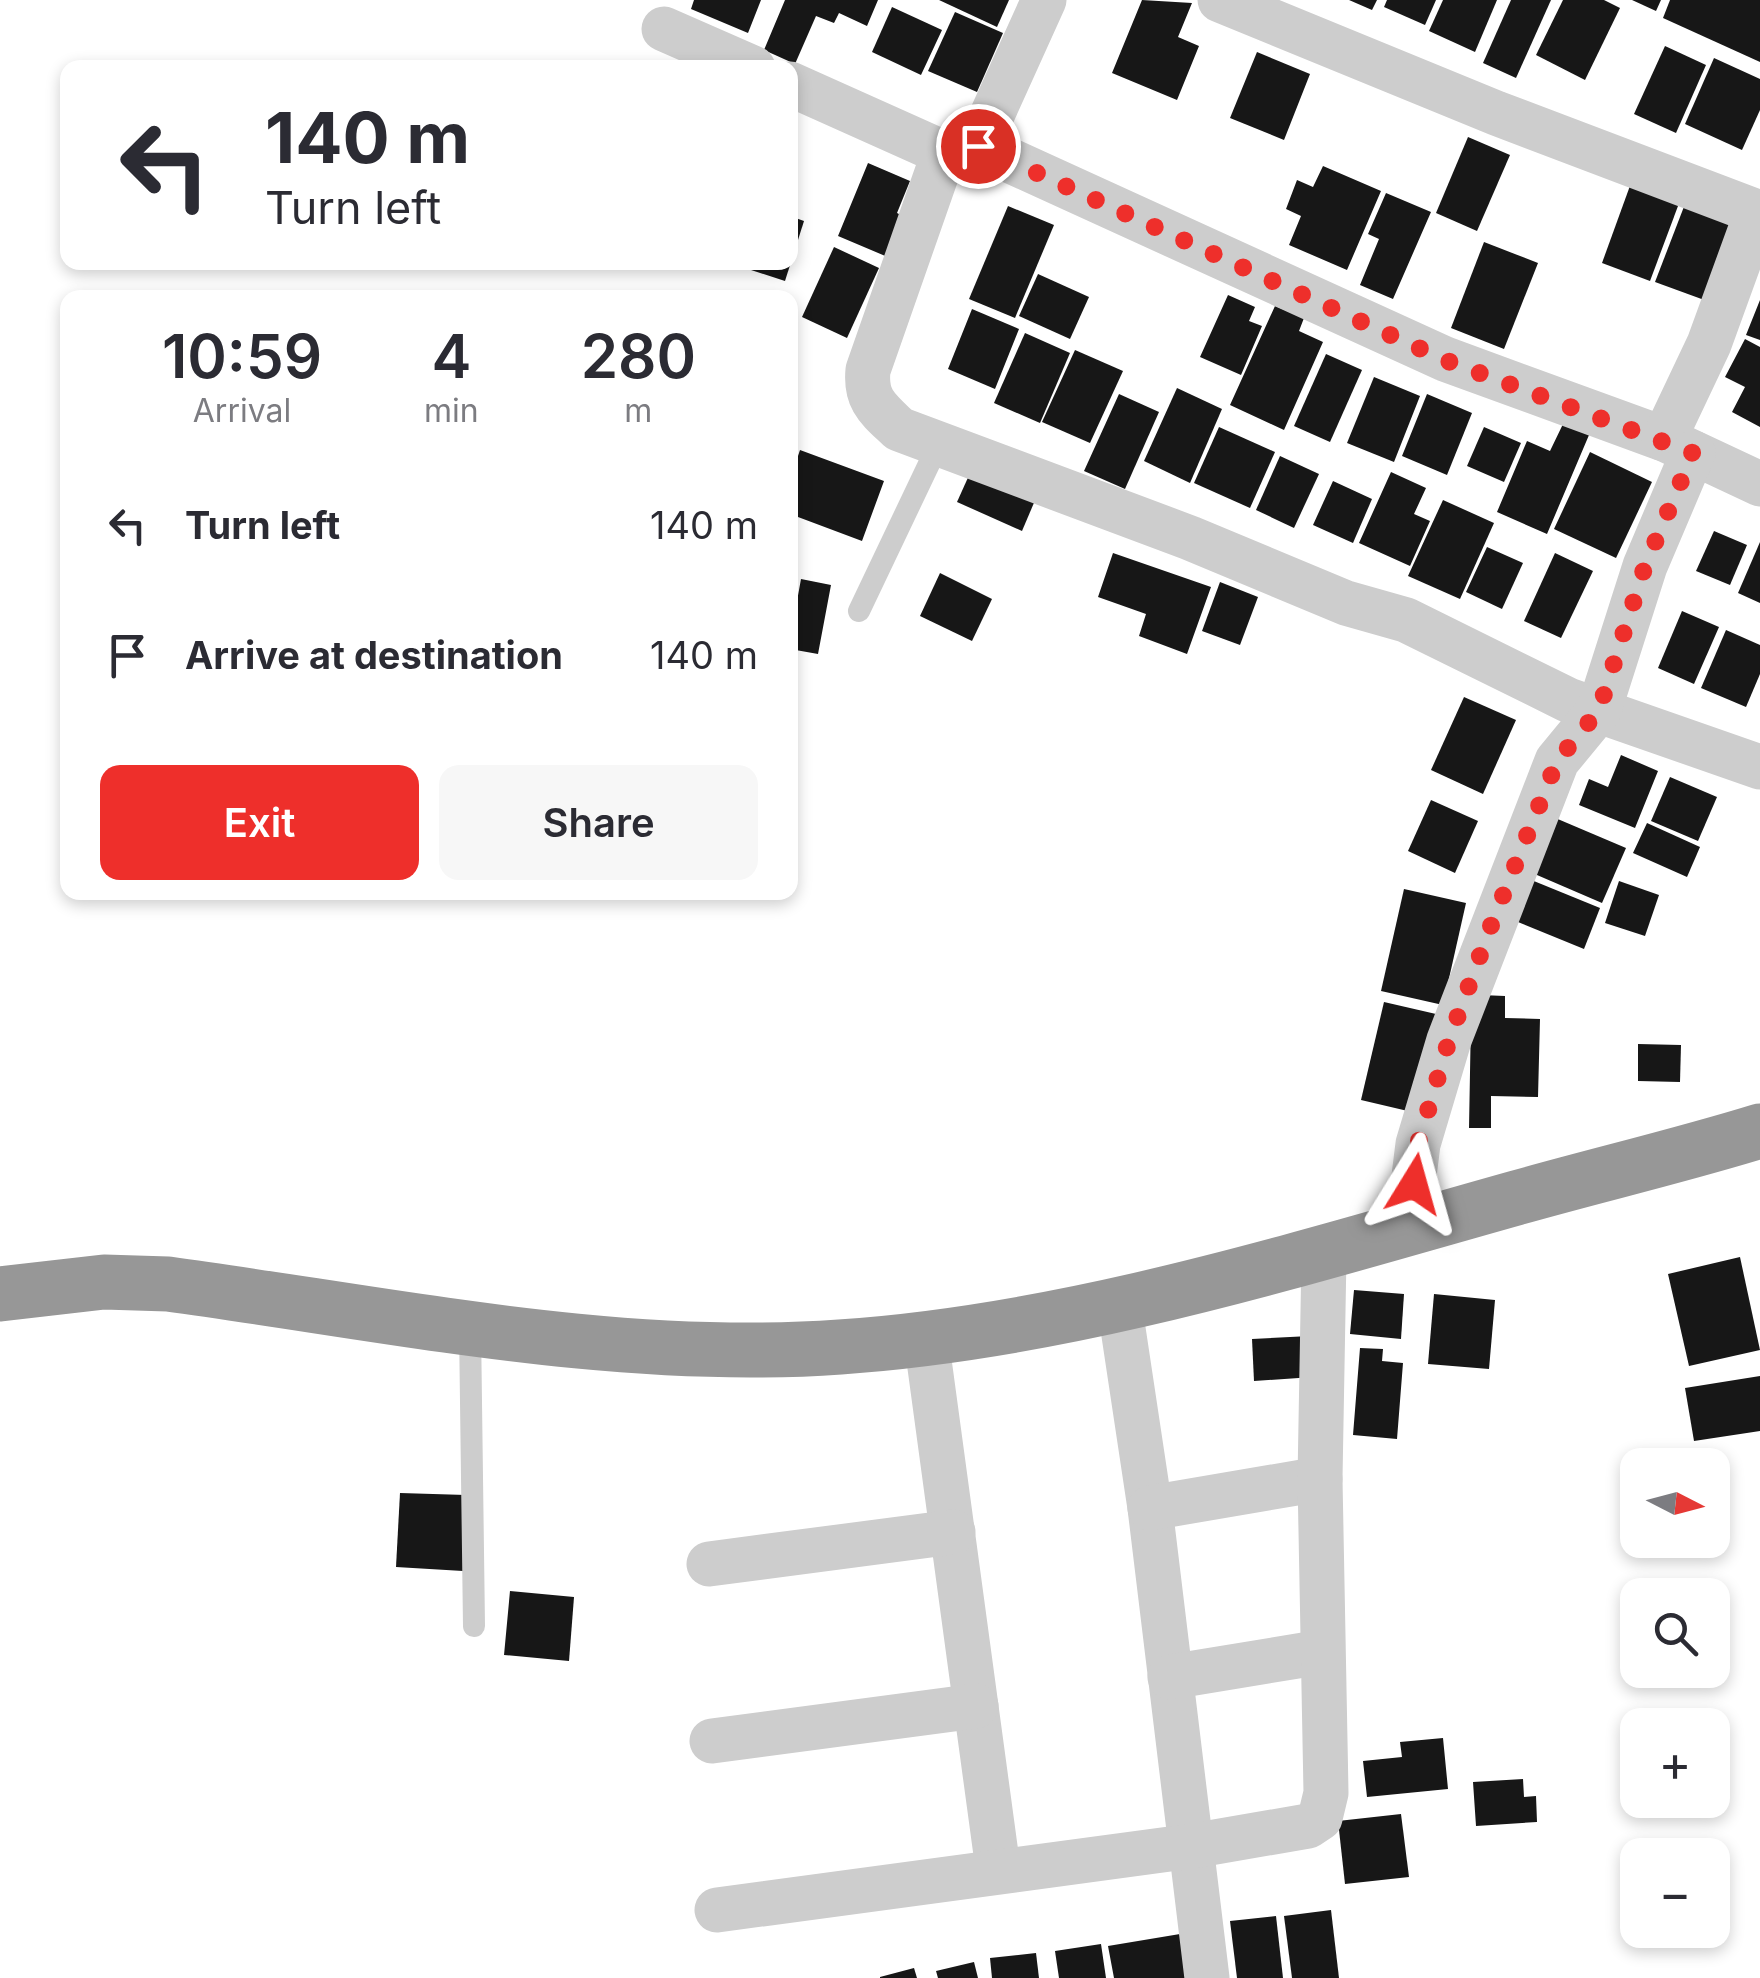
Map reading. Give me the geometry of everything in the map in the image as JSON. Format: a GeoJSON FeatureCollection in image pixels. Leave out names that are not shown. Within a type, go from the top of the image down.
{"type":"FeatureCollection","features":[{"type":"Feature","properties":{"kind":"highway"},"geometry":{"type":"LineString","coordinates":[[0,1294],[104,1282],[168,1284],[470,1327],[660,1346],[839,1347],[926,1338],[1119,1302],[1324,1255],[1760,1131]]}},
{"type":"Feature","properties":{"kind":"street"},"geometry":{"type":"LineString","coordinates":[[1044,0],[961,149],[868,370],[866,388],[872,404],[899,428],[1346,603],[1406,620],[1516,677],[1749,763]]}},
{"type":"Feature","properties":{"kind":"street"},"geometry":{"type":"LineString","coordinates":[[1220,0],[1469,102],[1759,210],[1709,344],[1599,710],[1557,761],[1449,1040],[1418,1144],[1414,1184],[1422,1226]]}},
{"type":"Feature","properties":{"kind":"street"},"geometry":{"type":"LineString","coordinates":[[664,29],[735,60]]}},
{"type":"Feature","properties":{"kind":"street"},"geometry":{"type":"LineString","coordinates":[[798,87],[961,149],[1445,360],[1678,446],[1760,484]]}},
{"type":"Feature","properties":{"kind":"street"},"geometry":{"type":"LineString","coordinates":[[717,1910],[998,1869],[1192,1846],[1308,1826],[1320,1818],[1326,1793],[1320,1479],[1324,1255]]}},
{"type":"Feature","properties":{"kind":"street"},"geometry":{"type":"LineString","coordinates":[[1119,1302],[1150,1508],[1207,1978]]}},
{"type":"Feature","properties":{"kind":"street"},"geometry":{"type":"LineString","coordinates":[[926,1338],[998,1869]]}},
{"type":"Feature","properties":{"kind":"street"},"geometry":{"type":"LineString","coordinates":[[1150,1508],[1320,1479]]}},
{"type":"Feature","properties":{"kind":"street"},"geometry":{"type":"LineString","coordinates":[[709,1564],[953,1532]]}},
{"type":"Feature","properties":{"kind":"street"},"geometry":{"type":"LineString","coordinates":[[1170,1677],[1322,1652]]}},
{"type":"Feature","properties":{"kind":"street"},"geometry":{"type":"LineString","coordinates":[[712,1741],[976,1706]]}},
{"type":"Feature","properties":{"kind":"lane"},"geometry":{"type":"LineString","coordinates":[[860,611],[939,444]]}},
{"type":"Feature","properties":{"kind":"lane"},"geometry":{"type":"LineString","coordinates":[[470,1327],[474,1626]]}},
{"type":"Feature","properties":{"kind":"building"},"geometry":{"type":"Polygon","coordinates":[[[694,0],[761,0],[748,33],[691,9],[694,0]]]}},
{"type":"Feature","properties":{"kind":"building"},"geometry":{"type":"Polygon","coordinates":[[[785,0],[878,0],[867,26],[839,13],[834,23],[816,16],[797,60],[786,60],[764,50],[785,0]]]}},
{"type":"Feature","properties":{"kind":"building"},"geometry":{"type":"Polygon","coordinates":[[[939,0],[1009,0],[997,27],[939,0]]]}},
{"type":"Feature","properties":{"kind":"building"},"geometry":{"type":"Polygon","coordinates":[[[1142,0],[1192,3],[1178,37],[1199,46],[1177,100],[1112,73],[1142,0]]]}},
{"type":"Feature","properties":{"kind":"building"},"geometry":{"type":"Polygon","coordinates":[[[1349,0],[1377,0],[1372,10],[1349,0]]]}},
{"type":"Feature","properties":{"kind":"building"},"geometry":{"type":"Polygon","coordinates":[[[1387,0],[1436,0],[1425,25],[1384,7],[1387,0]]]}},
{"type":"Feature","properties":{"kind":"building"},"geometry":{"type":"Polygon","coordinates":[[[1443,0],[1497,0],[1475,52],[1429,31],[1443,0]]]}},
{"type":"Feature","properties":{"kind":"building"},"geometry":{"type":"Polygon","coordinates":[[[1511,0],[1551,0],[1516,78],[1483,63],[1511,0]]]}},
{"type":"Feature","properties":{"kind":"building"},"geometry":{"type":"Polygon","coordinates":[[[1563,0],[1604,0],[1620,8],[1585,80],[1536,55],[1563,0]]]}},
{"type":"Feature","properties":{"kind":"building"},"geometry":{"type":"Polygon","coordinates":[[[1632,0],[1661,0],[1656,11],[1632,0]]]}},
{"type":"Feature","properties":{"kind":"building"},"geometry":{"type":"Polygon","coordinates":[[[1670,0],[1760,0],[1760,62],[1663,18],[1670,0]]]}},
{"type":"Feature","properties":{"kind":"building"},"geometry":{"type":"Polygon","coordinates":[[[892,7],[942,30],[921,75],[872,52],[892,7]]]}},
{"type":"Feature","properties":{"kind":"building"},"geometry":{"type":"Polygon","coordinates":[[[955,12],[1003,33],[977,92],[928,71],[955,12]]]}},
{"type":"Feature","properties":{"kind":"building"},"geometry":{"type":"Polygon","coordinates":[[[1665,46],[1706,65],[1676,133],[1634,114],[1665,46]]]}},
{"type":"Feature","properties":{"kind":"building"},"geometry":{"type":"Polygon","coordinates":[[[1257,52],[1310,74],[1284,140],[1230,118],[1257,52]]]}},
{"type":"Feature","properties":{"kind":"building"},"geometry":{"type":"Polygon","coordinates":[[[1714,58],[1760,79],[1760,110],[1742,150],[1685,124],[1714,58]]]}},
{"type":"Feature","properties":{"kind":"building"},"geometry":{"type":"Polygon","coordinates":[[[1468,137],[1510,155],[1477,231],[1436,213],[1468,137]]]}},
{"type":"Feature","properties":{"kind":"building"},"geometry":{"type":"Polygon","coordinates":[[[868,163],[910,181],[897,213],[907,218],[890,258],[838,236],[868,163]]]}},
{"type":"Feature","properties":{"kind":"building"},"geometry":{"type":"Polygon","coordinates":[[[1323,166],[1381,191],[1347,270],[1289,245],[1301,216],[1286,209],[1297,180],[1313,187],[1323,166]]]}},
{"type":"Feature","properties":{"kind":"building"},"geometry":{"type":"Polygon","coordinates":[[[1635,172],[1684,190],[1650,281],[1602,263],[1635,172]]]}},
{"type":"Feature","properties":{"kind":"building"},"geometry":{"type":"Polygon","coordinates":[[[1386,193],[1431,212],[1393,299],[1360,285],[1379,239],[1368,234],[1386,193]]]}},
{"type":"Feature","properties":{"kind":"building"},"geometry":{"type":"Polygon","coordinates":[[[1685,204],[1737,224],[1707,301],[1655,282],[1685,204]]]}},
{"type":"Feature","properties":{"kind":"building"},"geometry":{"type":"Polygon","coordinates":[[[1008,206],[1054,225],[1015,318],[969,299],[1008,206]]]}},
{"type":"Feature","properties":{"kind":"building"},"geometry":{"type":"Polygon","coordinates":[[[798,219],[804,221],[798,240],[798,219]]]}},
{"type":"Feature","properties":{"kind":"building"},"geometry":{"type":"Polygon","coordinates":[[[1484,242],[1538,263],[1504,349],[1451,328],[1484,242]]]}},
{"type":"Feature","properties":{"kind":"building"},"geometry":{"type":"Polygon","coordinates":[[[834,247],[879,268],[847,338],[802,317],[834,247]]]}},
{"type":"Feature","properties":{"kind":"building"},"geometry":{"type":"Polygon","coordinates":[[[751,270],[788,270],[785,281],[751,270]]]}},
{"type":"Feature","properties":{"kind":"building"},"geometry":{"type":"Polygon","coordinates":[[[1038,274],[1089,297],[1070,339],[1019,316],[1038,274]]]}},
{"type":"Feature","properties":{"kind":"building"},"geometry":{"type":"Polygon","coordinates":[[[1228,295],[1255,307],[1249,321],[1262,326],[1241,375],[1200,357],[1228,295]]]}},
{"type":"Feature","properties":{"kind":"building"},"geometry":{"type":"Polygon","coordinates":[[[1760,300],[1760,340],[1746,335],[1760,300]]]}},
{"type":"Feature","properties":{"kind":"building"},"geometry":{"type":"Polygon","coordinates":[[[1275,306],[1304,318],[1299,331],[1323,342],[1284,430],[1230,405],[1275,306]]]}},
{"type":"Feature","properties":{"kind":"building"},"geometry":{"type":"Polygon","coordinates":[[[972,309],[1019,329],[995,389],[948,369],[972,309]]]}},
{"type":"Feature","properties":{"kind":"building"},"geometry":{"type":"Polygon","coordinates":[[[1025,333],[1070,353],[1040,423],[994,403],[1025,333]]]}},
{"type":"Feature","properties":{"kind":"building"},"geometry":{"type":"Polygon","coordinates":[[[1745,339],[1760,347],[1760,427],[1732,412],[1745,387],[1725,377],[1745,339]]]}},
{"type":"Feature","properties":{"kind":"building"},"geometry":{"type":"Polygon","coordinates":[[[1075,350],[1123,371],[1090,443],[1042,422],[1075,350]]]}},
{"type":"Feature","properties":{"kind":"building"},"geometry":{"type":"Polygon","coordinates":[[[1326,354],[1362,370],[1330,442],[1294,426],[1326,354]]]}},
{"type":"Feature","properties":{"kind":"building"},"geometry":{"type":"Polygon","coordinates":[[[1374,377],[1420,396],[1394,462],[1347,443],[1374,377]]]}},
{"type":"Feature","properties":{"kind":"building"},"geometry":{"type":"Polygon","coordinates":[[[1177,388],[1222,409],[1190,483],[1144,461],[1177,388]]]}},
{"type":"Feature","properties":{"kind":"building"},"geometry":{"type":"Polygon","coordinates":[[[1119,394],[1159,412],[1125,489],[1084,471],[1119,394]]]}},
{"type":"Feature","properties":{"kind":"building"},"geometry":{"type":"Polygon","coordinates":[[[1427,394],[1472,413],[1447,475],[1402,456],[1427,394]]]}},
{"type":"Feature","properties":{"kind":"building"},"geometry":{"type":"Polygon","coordinates":[[[1563,424],[1589,435],[1547,534],[1497,512],[1527,441],[1550,451],[1563,424]]]}},
{"type":"Feature","properties":{"kind":"building"},"geometry":{"type":"Polygon","coordinates":[[[1219,427],[1275,452],[1250,508],[1194,483],[1219,427]]]}},
{"type":"Feature","properties":{"kind":"building"},"geometry":{"type":"Polygon","coordinates":[[[1484,427],[1521,443],[1504,482],[1467,466],[1484,427]]]}},
{"type":"Feature","properties":{"kind":"building"},"geometry":{"type":"Polygon","coordinates":[[[800,450],[884,481],[862,541],[798,517],[800,450]]]}},
{"type":"Feature","properties":{"kind":"building"},"geometry":{"type":"Polygon","coordinates":[[[1590,452],[1652,482],[1616,558],[1554,529],[1590,452]]]}},
{"type":"Feature","properties":{"kind":"building"},"geometry":{"type":"Polygon","coordinates":[[[1280,456],[1319,474],[1294,528],[1256,510],[1280,456]]]}},
{"type":"Feature","properties":{"kind":"building"},"geometry":{"type":"Polygon","coordinates":[[[975,462],[1039,491],[1022,531],[957,502],[975,462]]]}},
{"type":"Feature","properties":{"kind":"building"},"geometry":{"type":"Polygon","coordinates":[[[1391,472],[1426,488],[1414,514],[1430,521],[1410,566],[1359,543],[1391,472]]]}},
{"type":"Feature","properties":{"kind":"building"},"geometry":{"type":"Polygon","coordinates":[[[1333,481],[1372,499],[1353,543],[1313,525],[1333,481]]]}},
{"type":"Feature","properties":{"kind":"building"},"geometry":{"type":"Polygon","coordinates":[[[1443,500],[1494,523],[1460,599],[1408,576],[1443,500]]]}},
{"type":"Feature","properties":{"kind":"building"},"geometry":{"type":"Polygon","coordinates":[[[1714,531],[1747,545],[1730,585],[1696,571],[1714,531]]]}},
{"type":"Feature","properties":{"kind":"building"},"geometry":{"type":"Polygon","coordinates":[[[1760,542],[1760,603],[1738,593],[1760,542]]]}},
{"type":"Feature","properties":{"kind":"building"},"geometry":{"type":"Polygon","coordinates":[[[1487,547],[1523,563],[1502,609],[1466,592],[1487,547]]]}},
{"type":"Feature","properties":{"kind":"building"},"geometry":{"type":"Polygon","coordinates":[[[1113,553],[1211,587],[1187,654],[1139,636],[1146,614],[1098,597],[1113,553]]]}},
{"type":"Feature","properties":{"kind":"building"},"geometry":{"type":"Polygon","coordinates":[[[1555,553],[1593,571],[1561,638],[1524,621],[1555,553]]]}},
{"type":"Feature","properties":{"kind":"building"},"geometry":{"type":"Polygon","coordinates":[[[940,573],[992,599],[972,641],[920,616],[940,573]]]}},
{"type":"Feature","properties":{"kind":"building"},"geometry":{"type":"Polygon","coordinates":[[[801,579],[831,585],[818,654],[798,650],[801,579]]]}},
{"type":"Feature","properties":{"kind":"building"},"geometry":{"type":"Polygon","coordinates":[[[1220,582],[1258,597],[1240,645],[1202,631],[1220,582]]]}},
{"type":"Feature","properties":{"kind":"building"},"geometry":{"type":"Polygon","coordinates":[[[1682,611],[1719,627],[1694,684],[1658,668],[1682,611]]]}},
{"type":"Feature","properties":{"kind":"building"},"geometry":{"type":"Polygon","coordinates":[[[1726,630],[1760,645],[1760,674],[1746,707],[1701,688],[1726,630]]]}},
{"type":"Feature","properties":{"kind":"building"},"geometry":{"type":"Polygon","coordinates":[[[1464,697],[1516,720],[1483,794],[1431,770],[1464,697]]]}},
{"type":"Feature","properties":{"kind":"building"},"geometry":{"type":"Polygon","coordinates":[[[1621,755],[1658,771],[1635,828],[1579,805],[1589,779],[1608,787],[1621,755]]]}},
{"type":"Feature","properties":{"kind":"building"},"geometry":{"type":"Polygon","coordinates":[[[1670,777],[1717,797],[1698,841],[1651,821],[1670,777]]]}},
{"type":"Feature","properties":{"kind":"building"},"geometry":{"type":"Polygon","coordinates":[[[1431,800],[1478,821],[1455,873],[1408,851],[1431,800]]]}},
{"type":"Feature","properties":{"kind":"building"},"geometry":{"type":"Polygon","coordinates":[[[1553,817],[1626,848],[1602,903],[1530,872],[1553,817]]]}},
{"type":"Feature","properties":{"kind":"building"},"geometry":{"type":"Polygon","coordinates":[[[1647,823],[1700,847],[1687,877],[1633,853],[1647,823]]]}},
{"type":"Feature","properties":{"kind":"building"},"geometry":{"type":"Polygon","coordinates":[[[1524,877],[1600,908],[1584,949],[1508,918],[1524,877]]]}},
{"type":"Feature","properties":{"kind":"building"},"geometry":{"type":"Polygon","coordinates":[[[1619,881],[1659,895],[1645,936],[1605,923],[1619,881]]]}},
{"type":"Feature","properties":{"kind":"building"},"geometry":{"type":"Polygon","coordinates":[[[1404,889],[1466,903],[1443,1005],[1381,991],[1404,889]]]}},
{"type":"Feature","properties":{"kind":"building"},"geometry":{"type":"Polygon","coordinates":[[[1481,995],[1505,996],[1505,1018],[1540,1019],[1538,1097],[1491,1096],[1491,1128],[1469,1128],[1471,1017],[1481,995]]]}},
{"type":"Feature","properties":{"kind":"building"},"geometry":{"type":"Polygon","coordinates":[[[1384,1002],[1436,1014],[1412,1112],[1361,1100],[1384,1002]]]}},
{"type":"Feature","properties":{"kind":"building"},"geometry":{"type":"Polygon","coordinates":[[[1638,1044],[1681,1045],[1680,1082],[1638,1081],[1638,1044]]]}},
{"type":"Feature","properties":{"kind":"building"},"geometry":{"type":"Polygon","coordinates":[[[1740,1257],[1760,1350],[1689,1366],[1668,1274],[1740,1257]]]}},
{"type":"Feature","properties":{"kind":"building"},"geometry":{"type":"Polygon","coordinates":[[[1354,1290],[1404,1294],[1401,1339],[1350,1334],[1354,1290]]]}},
{"type":"Feature","properties":{"kind":"building"},"geometry":{"type":"Polygon","coordinates":[[[1434,1294],[1495,1300],[1489,1369],[1428,1364],[1434,1294]]]}},
{"type":"Feature","properties":{"kind":"building"},"geometry":{"type":"Polygon","coordinates":[[[1310,1336],[1313,1377],[1254,1381],[1252,1339],[1310,1336]]]}},
{"type":"Feature","properties":{"kind":"building"},"geometry":{"type":"Polygon","coordinates":[[[1360,1348],[1383,1349],[1382,1361],[1403,1363],[1397,1439],[1353,1435],[1360,1348]]]}},
{"type":"Feature","properties":{"kind":"building"},"geometry":{"type":"Polygon","coordinates":[[[1760,1376],[1760,1431],[1694,1441],[1685,1388],[1760,1376]]]}},
{"type":"Feature","properties":{"kind":"building"},"geometry":{"type":"Polygon","coordinates":[[[400,1493],[466,1495],[463,1571],[396,1567],[400,1493]]]}},
{"type":"Feature","properties":{"kind":"building"},"geometry":{"type":"Polygon","coordinates":[[[510,1591],[574,1597],[569,1661],[504,1655],[510,1591]]]}},
{"type":"Feature","properties":{"kind":"building"},"geometry":{"type":"Polygon","coordinates":[[[1443,1738],[1448,1789],[1367,1797],[1363,1761],[1402,1757],[1400,1742],[1443,1738]]]}},
{"type":"Feature","properties":{"kind":"building"},"geometry":{"type":"Polygon","coordinates":[[[1523,1779],[1524,1797],[1536,1796],[1537,1822],[1476,1826],[1473,1782],[1523,1779]]]}},
{"type":"Feature","properties":{"kind":"building"},"geometry":{"type":"Polygon","coordinates":[[[1401,1814],[1409,1877],[1345,1884],[1338,1821],[1401,1814]]]}},
{"type":"Feature","properties":{"kind":"building"},"geometry":{"type":"Polygon","coordinates":[[[1331,1910],[1339,1978],[1292,1978],[1284,1916],[1331,1910]]]}},
{"type":"Feature","properties":{"kind":"building"},"geometry":{"type":"Polygon","coordinates":[[[1276,1916],[1283,1978],[1237,1978],[1230,1921],[1276,1916]]]}},
{"type":"Feature","properties":{"kind":"building"},"geometry":{"type":"Polygon","coordinates":[[[1180,1934],[1187,1978],[1114,1978],[1108,1946],[1180,1934]]]}},
{"type":"Feature","properties":{"kind":"building"},"geometry":{"type":"Polygon","coordinates":[[[1101,1944],[1106,1978],[1059,1978],[1055,1951],[1101,1944]]]}},
{"type":"Feature","properties":{"kind":"building"},"geometry":{"type":"Polygon","coordinates":[[[1036,1953],[1039,1978],[992,1978],[990,1958],[1036,1953]]]}},
{"type":"Feature","properties":{"kind":"building"},"geometry":{"type":"Polygon","coordinates":[[[974,1962],[978,1978],[938,1978],[936,1971],[974,1962]]]}},
{"type":"Feature","properties":{"kind":"building"},"geometry":{"type":"Polygon","coordinates":[[[914,1968],[917,1978],[880,1978],[880,1977],[914,1968]]]}},
{"type":"Feature","properties":{"kind":"route"},"geometry":{"type":"LineString","coordinates":[[978,146],[1445,360],[1693,453],[1645,566],[1599,710],[1557,761],[1492,923],[1449,1040],[1418,1144],[1414,1184]]}}]}
